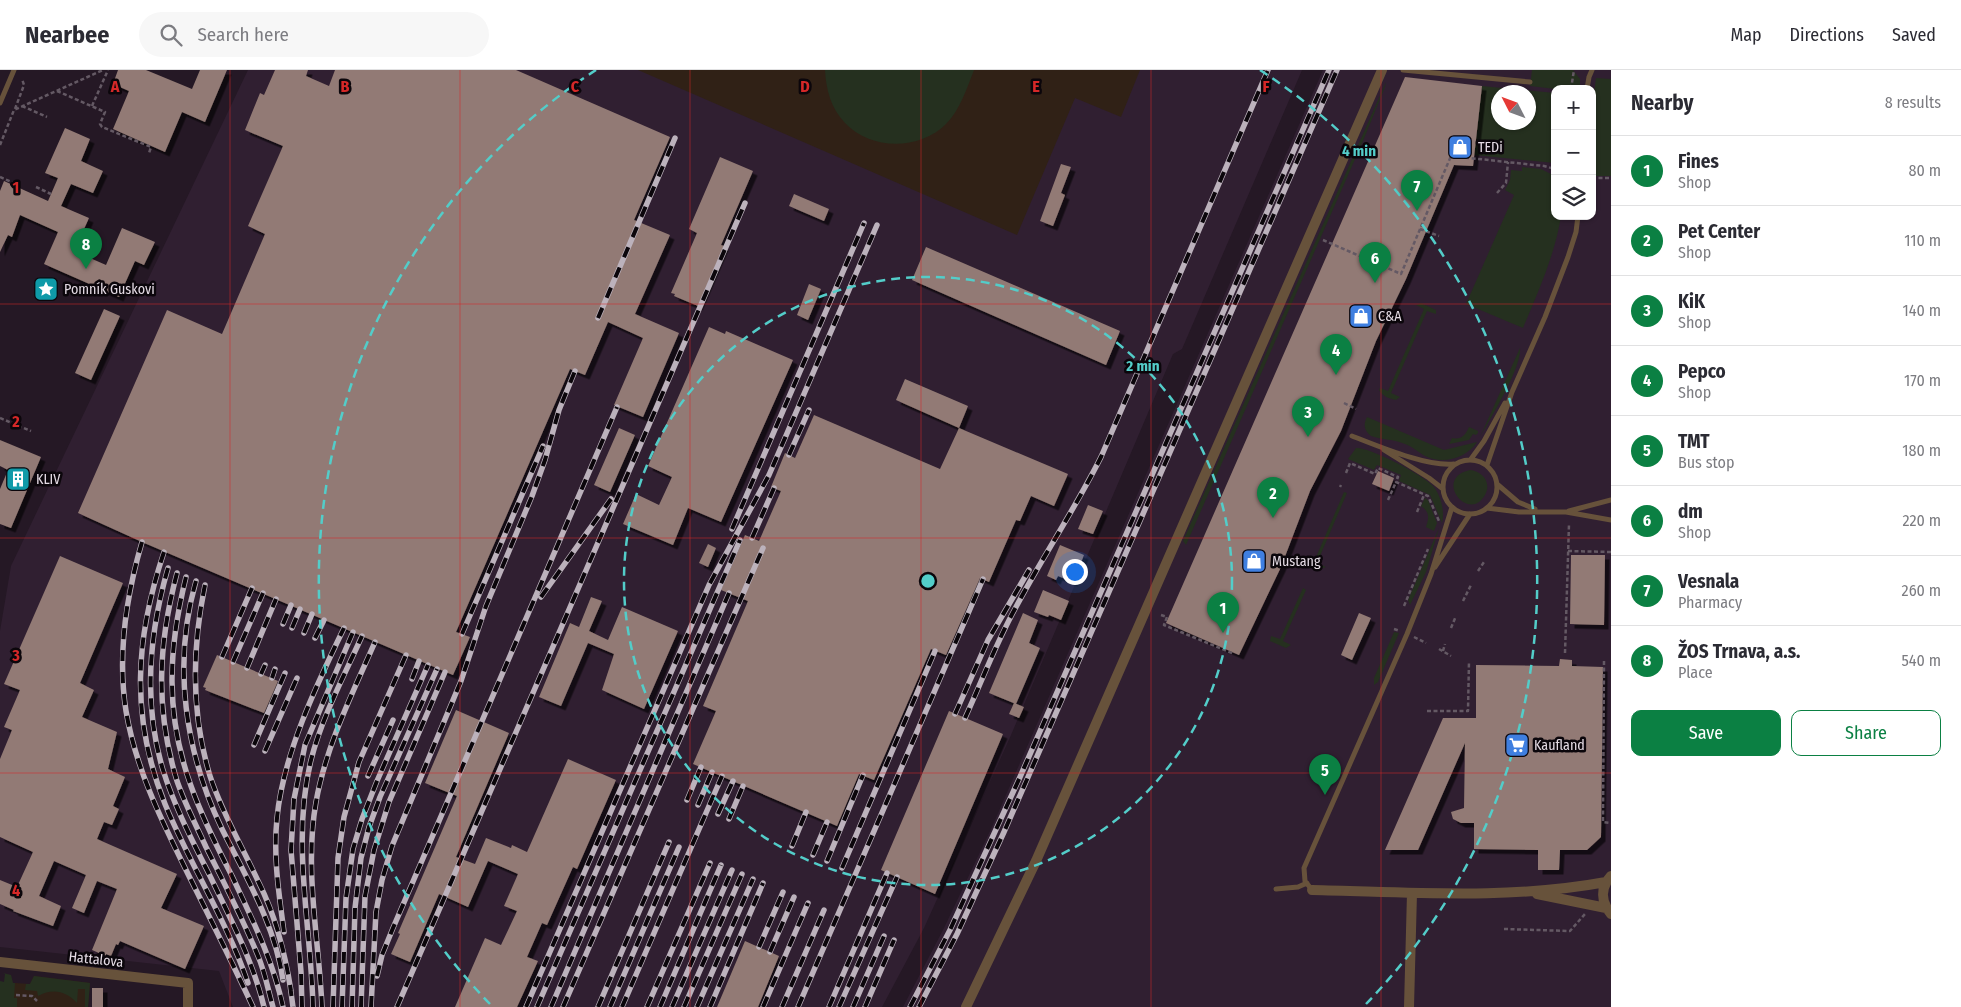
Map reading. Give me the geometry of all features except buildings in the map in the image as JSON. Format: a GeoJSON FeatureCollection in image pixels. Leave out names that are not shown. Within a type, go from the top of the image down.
{"type":"FeatureCollection","features":[{"type":"Feature","properties":{"kind":"street"},"geometry":{"type":"LineString","coordinates":[[966,1007],[1036,861],[1382,70]]}},
{"type":"Feature","properties":{"kind":"street"},"geometry":{"type":"LineString","coordinates":[[1309,886],[1449,894],[1523,892],[1608,879],[1603,892],[1608,911],[1523,892]]}},
{"type":"Feature","properties":{"kind":"street"},"geometry":{"type":"LineString","coordinates":[[1409,1007],[1412,892]]}},
{"type":"Feature","properties":{"kind":"street","name":"Hattalova"},"geometry":{"type":"LineString","coordinates":[[0,962],[188,982],[188,1007]]}},
{"type":"Feature","properties":{"kind":"lane"},"geometry":{"type":"LineString","coordinates":[[0,103],[14,70]]}},
{"type":"Feature","properties":{"kind":"lane"},"geometry":{"type":"LineString","coordinates":[[1403,70],[1530,82]]}},
{"type":"Feature","properties":{"kind":"lane"},"geometry":{"type":"LineString","coordinates":[[1588,85],[1592,70]]}},
{"type":"Feature","properties":{"kind":"lane"},"geometry":{"type":"LineString","coordinates":[[1487,465],[1512,392],[1558,283],[1576,232],[1578,220]]}},
{"type":"Feature","properties":{"kind":"lane"},"geometry":{"type":"LineString","coordinates":[[1471,459],[1484,441],[1512,392]]}},
{"type":"Feature","properties":{"kind":"lane"},"geometry":{"type":"LineString","coordinates":[[1352,436],[1377,446],[1437,464],[1455,464],[1471,459],[1487,465],[1494,473],[1497,484],[1495,498],[1487,508],[1470,514],[1462,513],[1452,507],[1445,497],[1443,490],[1444,478],[1455,464]]}},
{"type":"Feature","properties":{"kind":"lane"},"geometry":{"type":"LineString","coordinates":[[1377,446],[1429,478],[1443,490]]}},
{"type":"Feature","properties":{"kind":"lane"},"geometry":{"type":"LineString","coordinates":[[1497,484],[1518,502],[1538,510]]}},
{"type":"Feature","properties":{"kind":"lane"},"geometry":{"type":"LineString","coordinates":[[1566,512],[1611,500]]}},
{"type":"Feature","properties":{"kind":"lane"},"geometry":{"type":"LineString","coordinates":[[1276,889],[1309,886],[1304,868],[1403,643],[1431,574],[1452,507]]}},
{"type":"Feature","properties":{"kind":"lane"},"geometry":{"type":"LineString","coordinates":[[1487,508],[1519,512],[1538,510],[1566,512],[1611,520]]}},
{"type":"Feature","properties":{"kind":"lane"},"geometry":{"type":"LineString","coordinates":[[1431,574],[1470,514]]}},
{"type":"Feature","properties":{"kind":"path"},"geometry":{"type":"LineString","coordinates":[[14,110],[103,70]]}},
{"type":"Feature","properties":{"kind":"path"},"geometry":{"type":"LineString","coordinates":[[92,106],[108,70]]}},
{"type":"Feature","properties":{"kind":"path"},"geometry":{"type":"LineString","coordinates":[[1572,85],[1574,70]]}},
{"type":"Feature","properties":{"kind":"path"},"geometry":{"type":"LineString","coordinates":[[0,146],[24,85],[22,79]]}},
{"type":"Feature","properties":{"kind":"path"},"geometry":{"type":"LineString","coordinates":[[57,91],[105,112],[100,124],[102,127],[151,148],[149,153]]}},
{"type":"Feature","properties":{"kind":"path"},"geometry":{"type":"LineString","coordinates":[[22,106],[47,117]]}},
{"type":"Feature","properties":{"kind":"path"},"geometry":{"type":"LineString","coordinates":[[1323,240],[1401,274],[1451,156],[1551,168]]}},
{"type":"Feature","properties":{"kind":"path"},"geometry":{"type":"LineString","coordinates":[[1496,193],[1506,183],[1508,162]]}},
{"type":"Feature","properties":{"kind":"path"},"geometry":{"type":"LineString","coordinates":[[0,177],[16,184]]}},
{"type":"Feature","properties":{"kind":"path"},"geometry":{"type":"LineString","coordinates":[[1596,178],[1611,178]]}},
{"type":"Feature","properties":{"kind":"path"},"geometry":{"type":"LineString","coordinates":[[36,187],[51,194]]}},
{"type":"Feature","properties":{"kind":"path"},"geometry":{"type":"LineString","coordinates":[[1420,229],[1439,236]]}},
{"type":"Feature","properties":{"kind":"path"},"geometry":{"type":"LineString","coordinates":[[1344,403],[1356,409]]}},
{"type":"Feature","properties":{"kind":"path"},"geometry":{"type":"LineString","coordinates":[[0,418],[31,431]]}},
{"type":"Feature","properties":{"kind":"path"},"geometry":{"type":"LineString","coordinates":[[1346,474],[1350,463],[1375,474],[1378,468],[1398,477],[1388,500]]}},
{"type":"Feature","properties":{"kind":"path"},"geometry":{"type":"LineString","coordinates":[[1396,482],[1428,496],[1439,525]]}},
{"type":"Feature","properties":{"kind":"path"},"geometry":{"type":"LineString","coordinates":[[1416,512],[1424,495]]}},
{"type":"Feature","properties":{"kind":"path"},"geometry":{"type":"LineString","coordinates":[[1565,653],[1569,524]]}},
{"type":"Feature","properties":{"kind":"path"},"geometry":{"type":"LineString","coordinates":[[1404,606],[1431,543]]}},
{"type":"Feature","properties":{"kind":"path"},"geometry":{"type":"LineString","coordinates":[[1568,551],[1611,552]]}},
{"type":"Feature","properties":{"kind":"path"},"geometry":{"type":"LineString","coordinates":[[1478,571],[1484,562]]}},
{"type":"Feature","properties":{"kind":"path"},"geometry":{"type":"LineString","coordinates":[[1463,601],[1471,585]]}},
{"type":"Feature","properties":{"kind":"path"},"geometry":{"type":"LineString","coordinates":[[1161,615],[1167,618],[1164,625],[1234,654]]}},
{"type":"Feature","properties":{"kind":"path"},"geometry":{"type":"LineString","coordinates":[[1451,628],[1456,616]]}},
{"type":"Feature","properties":{"kind":"path"},"geometry":{"type":"LineString","coordinates":[[1394,629],[1400,631]]}},
{"type":"Feature","properties":{"kind":"path"},"geometry":{"type":"LineString","coordinates":[[1412,637],[1426,643]]}},
{"type":"Feature","properties":{"kind":"path"},"geometry":{"type":"LineString","coordinates":[[1443,651],[1445,644]]}},
{"type":"Feature","properties":{"kind":"path"},"geometry":{"type":"LineString","coordinates":[[1439,649],[1452,656]]}},
{"type":"Feature","properties":{"kind":"path"},"geometry":{"type":"LineString","coordinates":[[1426,711],[1468,711],[1469,661]]}},
{"type":"Feature","properties":{"kind":"path"},"geometry":{"type":"LineString","coordinates":[[1604,661],[1603,822],[1611,823]]}},
{"type":"Feature","properties":{"kind":"path"},"geometry":{"type":"LineString","coordinates":[[1504,929],[1570,931],[1586,913]]}},
{"type":"Feature","properties":{"kind":"path"},"geometry":{"type":"LineString","coordinates":[[16,996],[32,996],[37,1001]]}},
{"type":"Feature","properties":{"kind":"shaded area"},"geometry":{"type":"Polygon","coordinates":[[[248,70],[1302,70],[1182,349],[1173,354],[1011,735],[924,928],[882,1007],[233,1007],[219,971],[0,947],[0,631],[11,566],[248,70]]]}},
{"type":"Feature","properties":{"kind":"shaded area"},"geometry":{"type":"Polygon","coordinates":[[[638,70],[1140,70],[1121,117],[1075,98],[1017,235],[638,70]]]}},
{"type":"Feature","properties":{"kind":"shaded area"},"geometry":{"type":"Polygon","coordinates":[[[1323,70],[1611,70],[1611,1007],[903,1007],[944,928],[992,827],[1323,70]]]}},
{"type":"Feature","properties":{"kind":"shaded area"},"geometry":{"type":"Polygon","coordinates":[[[34,976],[90,983],[88,1007],[0,1007],[0,982],[30,984],[34,976]]]}},
{"type":"Feature","properties":{"kind":"green space"},"geometry":{"type":"Polygon","coordinates":[[[825,70],[974,70],[959,106],[946,124],[935,133],[922,139],[909,143],[895,144],[868,138],[855,132],[845,123],[836,111],[830,98],[825,70]]]}},
{"type":"Feature","properties":{"kind":"green space"},"geometry":{"type":"Polygon","coordinates":[[[1532,70],[1573,70],[1580,79],[1580,85],[1551,85],[1551,89],[1530,85],[1532,70]]]}},
{"type":"Feature","properties":{"kind":"green space"},"geometry":{"type":"Polygon","coordinates":[[[1596,78],[1611,79],[1611,176],[1596,176],[1596,78]]]}},
{"type":"Feature","properties":{"kind":"green space"},"geometry":{"type":"Polygon","coordinates":[[[1386,82],[1363,141],[1186,545],[1183,541],[1386,82]]]}},
{"type":"Feature","properties":{"kind":"green space"},"geometry":{"type":"Polygon","coordinates":[[[1482,86],[1491,87],[1491,130],[1536,130],[1536,91],[1551,93],[1551,163],[1474,155],[1482,86]]]}},
{"type":"Feature","properties":{"kind":"green space"},"geometry":{"type":"Polygon","coordinates":[[[1522,167],[1541,169],[1551,174],[1551,220],[1560,220],[1550,259],[1523,328],[1466,304],[1514,195],[1505,190],[1510,180],[1511,170],[1522,171],[1522,167]]]}},
{"type":"Feature","properties":{"kind":"green space"},"geometry":{"type":"Polygon","coordinates":[[[1421,303],[1436,310],[1436,314],[1427,311],[1391,393],[1400,397],[1396,400],[1391,399],[1384,396],[1379,390],[1380,388],[1388,391],[1424,309],[1416,305],[1421,303]]]}},
{"type":"Feature","properties":{"kind":"green space"},"geometry":{"type":"Polygon","coordinates":[[[1520,348],[1511,380],[1480,437],[1520,348]]]}},
{"type":"Feature","properties":{"kind":"green space"},"geometry":{"type":"Polygon","coordinates":[[[1367,417],[1444,450],[1477,442],[1473,448],[1461,456],[1447,460],[1432,459],[1401,442],[1371,436],[1365,427],[1367,417]]]}},
{"type":"Feature","properties":{"kind":"green space"},"geometry":{"type":"Polygon","coordinates":[[[1469,427],[1478,431],[1478,433],[1476,435],[1473,434],[1469,440],[1449,444],[1452,438],[1462,437],[1469,427]]]}},
{"type":"Feature","properties":{"kind":"green space"},"geometry":{"type":"Polygon","coordinates":[[[1356,448],[1373,452],[1396,462],[1419,475],[1433,486],[1442,504],[1442,523],[1430,495],[1399,481],[1401,475],[1377,465],[1374,470],[1348,459],[1356,448]]]}},
{"type":"Feature","properties":{"kind":"green space"},"geometry":{"type":"Polygon","coordinates":[[[1470,470],[1482,475],[1487,486],[1485,495],[1478,503],[1471,504],[1463,502],[1457,496],[1454,489],[1454,481],[1459,475],[1470,470]]]}},
{"type":"Feature","properties":{"kind":"green space"},"geometry":{"type":"Polygon","coordinates":[[[1344,492],[1347,493],[1317,563],[1326,567],[1320,569],[1307,564],[1305,558],[1314,562],[1344,492]]]}},
{"type":"Feature","properties":{"kind":"green space"},"geometry":{"type":"Polygon","coordinates":[[[1425,498],[1428,500],[1437,523],[1434,531],[1426,527],[1428,515],[1421,506],[1425,498]]]}},
{"type":"Feature","properties":{"kind":"green space"},"geometry":{"type":"Polygon","coordinates":[[[1439,528],[1426,572],[1410,605],[1408,600],[1439,528]]]}},
{"type":"Feature","properties":{"kind":"green space"},"geometry":{"type":"Polygon","coordinates":[[[1303,588],[1306,590],[1283,641],[1291,645],[1286,648],[1270,641],[1271,636],[1280,639],[1303,588]]]}},
{"type":"Feature","properties":{"kind":"green space"},"geometry":{"type":"Polygon","coordinates":[[[1394,632],[1399,633],[1378,682],[1374,685],[1374,678],[1394,632]]]}},
{"type":"Feature","properties":{"kind":"green space"},"geometry":{"type":"Polygon","coordinates":[[[3,973],[11,975],[13,983],[15,983],[14,998],[17,998],[17,1007],[0,1007],[0,981],[4,982],[5,974],[3,973]]]}},
{"type":"Feature","properties":{"kind":"green space"},"geometry":{"type":"Polygon","coordinates":[[[34,976],[90,983],[88,1007],[85,1007],[85,989],[78,989],[77,1003],[64,993],[49,992],[38,996],[37,991],[25,990],[26,984],[30,984],[34,976]]]}},
{"type":"Feature","properties":{"kind":"railway"},"geometry":{"type":"LineString","coordinates":[[965,718],[1009,621],[1101,457],[1268,70]]}},
{"type":"Feature","properties":{"kind":"railway"},"geometry":{"type":"LineString","coordinates":[[910,1007],[950,930],[1020,777],[1329,70]]}},
{"type":"Feature","properties":{"kind":"railway"},"geometry":{"type":"LineString","coordinates":[[919,1007],[957,934],[1004,832],[1337,70]]}},
{"type":"Feature","properties":{"kind":"railway"},"geometry":{"type":"LineString","coordinates":[[598,318],[675,138]]}},
{"type":"Feature","properties":{"kind":"railway"},"geometry":{"type":"LineString","coordinates":[[397,1007],[745,203]]}},
{"type":"Feature","properties":{"kind":"railway"},"geometry":{"type":"LineString","coordinates":[[732,529],[864,223]]}},
{"type":"Feature","properties":{"kind":"railway"},"geometry":{"type":"LineString","coordinates":[[526,1007],[709,585],[769,475],[877,225]]}},
{"type":"Feature","properties":{"kind":"railway"},"geometry":{"type":"LineString","coordinates":[[371,1007],[376,912],[382,880],[392,846],[461,681],[486,606],[532,496],[545,460],[559,410],[575,371]]}},
{"type":"Feature","properties":{"kind":"railway"},"geometry":{"type":"LineString","coordinates":[[377,976],[382,955],[393,928],[617,407]]}},
{"type":"Feature","properties":{"kind":"railway"},"geometry":{"type":"LineString","coordinates":[[789,455],[809,410]]}},
{"type":"Feature","properties":{"kind":"railway"},"geometry":{"type":"LineString","coordinates":[[462,634],[543,446]]}},
{"type":"Feature","properties":{"kind":"railway"},"geometry":{"type":"LineString","coordinates":[[752,538],[774,488]]}},
{"type":"Feature","properties":{"kind":"railway"},"geometry":{"type":"LineString","coordinates":[[541,597],[611,499]]}},
{"type":"Feature","properties":{"kind":"railway"},"geometry":{"type":"LineString","coordinates":[[537,1007],[740,540]]}},
{"type":"Feature","properties":{"kind":"railway"},"geometry":{"type":"LineString","coordinates":[[142,542],[131,584],[123,647],[123,690],[130,733],[151,795],[253,1007]]}},
{"type":"Feature","properties":{"kind":"railway"},"geometry":{"type":"LineString","coordinates":[[563,1007],[763,548]]}},
{"type":"Feature","properties":{"kind":"railway"},"geometry":{"type":"LineString","coordinates":[[164,552],[154,584],[142,647],[140,678],[146,740],[165,804],[230,937],[248,983]]}},
{"type":"Feature","properties":{"kind":"railway"},"geometry":{"type":"LineString","coordinates":[[168,568],[156,618],[151,669],[153,720],[157,745],[173,798],[241,941],[254,973],[264,1007]]}},
{"type":"Feature","properties":{"kind":"railway"},"geometry":{"type":"LineString","coordinates":[[955,714],[988,640],[1029,570]]}},
{"type":"Feature","properties":{"kind":"railway"},"geometry":{"type":"LineString","coordinates":[[177,573],[163,651],[162,703],[170,754],[177,781],[187,806],[258,956],[273,1007]]}},
{"type":"Feature","properties":{"kind":"railway"},"geometry":{"type":"LineString","coordinates":[[186,577],[180,604],[173,656],[173,707],[177,733],[191,786],[215,843],[261,940],[274,973],[283,1007]]}},
{"type":"Feature","properties":{"kind":"railway"},"geometry":{"type":"LineString","coordinates":[[798,1007],[983,579]]}},
{"type":"Feature","properties":{"kind":"railway"},"geometry":{"type":"LineString","coordinates":[[196,581],[189,612],[185,644],[184,676],[191,739],[209,800],[267,921],[283,980]]}},
{"type":"Feature","properties":{"kind":"railway"},"geometry":{"type":"LineString","coordinates":[[205,585],[196,657],[197,705],[204,753],[220,803],[259,883],[275,922],[283,949],[291,991]]}},
{"type":"Feature","properties":{"kind":"railway"},"geometry":{"type":"LineString","coordinates":[[222,657],[252,588]]}},
{"type":"Feature","properties":{"kind":"railway"},"geometry":{"type":"LineString","coordinates":[[233,662],[263,593]]}},
{"type":"Feature","properties":{"kind":"railway"},"geometry":{"type":"LineString","coordinates":[[551,1007],[729,593]]}},
{"type":"Feature","properties":{"kind":"railway"},"geometry":{"type":"LineString","coordinates":[[247,668],[276,599]]}},
{"type":"Feature","properties":{"kind":"railway"},"geometry":{"type":"LineString","coordinates":[[283,624],[291,605]]}},
{"type":"Feature","properties":{"kind":"railway"},"geometry":{"type":"LineString","coordinates":[[292,628],[300,609]]}},
{"type":"Feature","properties":{"kind":"railway"},"geometry":{"type":"LineString","coordinates":[[304,633],[312,614]]}},
{"type":"Feature","properties":{"kind":"railway"},"geometry":{"type":"LineString","coordinates":[[315,638],[324,620]]}},
{"type":"Feature","properties":{"kind":"railway"},"geometry":{"type":"LineString","coordinates":[[284,932],[277,875],[276,847],[280,794],[293,745],[302,721],[344,628]]}},
{"type":"Feature","properties":{"kind":"railway"},"geometry":{"type":"LineString","coordinates":[[302,1007],[291,850],[294,799],[305,745],[353,632]]}},
{"type":"Feature","properties":{"kind":"railway"},"geometry":{"type":"LineString","coordinates":[[313,1007],[302,852],[305,791],[311,760],[321,728],[362,636]]}},
{"type":"Feature","properties":{"kind":"railway"},"geometry":{"type":"LineString","coordinates":[[322,1007],[313,905],[311,853],[316,802],[320,781],[333,740],[375,642]]}},
{"type":"Feature","properties":{"kind":"railway"},"geometry":{"type":"LineString","coordinates":[[842,868],[935,651]]}},
{"type":"Feature","properties":{"kind":"railway"},"geometry":{"type":"LineString","coordinates":[[333,1007],[338,858],[344,817],[359,762],[406,655]]}},
{"type":"Feature","properties":{"kind":"railway"},"geometry":{"type":"LineString","coordinates":[[412,679],[419,661]]}},
{"type":"Feature","properties":{"kind":"railway"},"geometry":{"type":"LineString","coordinates":[[261,674],[265,665]]}},
{"type":"Feature","properties":{"kind":"railway"},"geometry":{"type":"LineString","coordinates":[[342,1007],[346,898],[353,849],[377,781],[428,665]]}},
{"type":"Feature","properties":{"kind":"railway"},"geometry":{"type":"LineString","coordinates":[[272,678],[275,669]]}},
{"type":"Feature","properties":{"kind":"railway"},"geometry":{"type":"LineString","coordinates":[[352,1007],[355,908],[361,858],[369,827],[380,797],[437,669]]}},
{"type":"Feature","properties":{"kind":"railway"},"geometry":{"type":"LineString","coordinates":[[361,1007],[365,896],[374,850],[389,802],[445,672]]}},
{"type":"Feature","properties":{"kind":"railway"},"geometry":{"type":"LineString","coordinates":[[254,745],[285,673]]}},
{"type":"Feature","properties":{"kind":"railway"},"geometry":{"type":"LineString","coordinates":[[265,751],[297,678]]}},
{"type":"Feature","properties":{"kind":"railway"},"geometry":{"type":"LineString","coordinates":[[368,776],[393,720]]}},
{"type":"Feature","properties":{"kind":"railway"},"geometry":{"type":"LineString","coordinates":[[687,800],[701,767]]}},
{"type":"Feature","properties":{"kind":"railway"},"geometry":{"type":"LineString","coordinates":[[698,805],[712,772]]}},
{"type":"Feature","properties":{"kind":"railway"},"geometry":{"type":"LineString","coordinates":[[827,861],[863,775]]}},
{"type":"Feature","properties":{"kind":"railway"},"geometry":{"type":"LineString","coordinates":[[622,1007],[722,776]]}},
{"type":"Feature","properties":{"kind":"railway"},"geometry":{"type":"LineString","coordinates":[[718,814],[733,781]]}},
{"type":"Feature","properties":{"kind":"railway"},"geometry":{"type":"LineString","coordinates":[[729,819],[743,786]]}},
{"type":"Feature","properties":{"kind":"railway"},"geometry":{"type":"LineString","coordinates":[[792,846],[806,812]]}},
{"type":"Feature","properties":{"kind":"railway"},"geometry":{"type":"LineString","coordinates":[[813,855],[827,822]]}},
{"type":"Feature","properties":{"kind":"railway"},"geometry":{"type":"LineString","coordinates":[[598,1007],[669,842]]}},
{"type":"Feature","properties":{"kind":"railway"},"geometry":{"type":"LineString","coordinates":[[610,1007],[679,847]]}},
{"type":"Feature","properties":{"kind":"railway"},"geometry":{"type":"LineString","coordinates":[[647,1007],[710,863]]}},
{"type":"Feature","properties":{"kind":"railway"},"geometry":{"type":"LineString","coordinates":[[660,1007],[721,865]]}},
{"type":"Feature","properties":{"kind":"railway"},"geometry":{"type":"LineString","coordinates":[[672,1007],[732,870]]}},
{"type":"Feature","properties":{"kind":"railway"},"geometry":{"type":"LineString","coordinates":[[829,1007],[887,873]]}},
{"type":"Feature","properties":{"kind":"railway"},"geometry":{"type":"LineString","coordinates":[[684,1007],[742,874]]}},
{"type":"Feature","properties":{"kind":"railway"},"geometry":{"type":"LineString","coordinates":[[839,1007],[897,877]]}},
{"type":"Feature","properties":{"kind":"railway"},"geometry":{"type":"LineString","coordinates":[[697,1007],[753,879]]}},
{"type":"Feature","properties":{"kind":"railway"},"geometry":{"type":"LineString","coordinates":[[710,1007],[763,883]]}},
{"type":"Feature","properties":{"kind":"railway"},"geometry":{"type":"LineString","coordinates":[[759,947],[783,892]]}},
{"type":"Feature","properties":{"kind":"railway"},"geometry":{"type":"LineString","coordinates":[[770,952],[794,897]]}},
{"type":"Feature","properties":{"kind":"railway"},"geometry":{"type":"LineString","coordinates":[[763,1007],[808,903]]}},
{"type":"Feature","properties":{"kind":"railway"},"geometry":{"type":"LineString","coordinates":[[782,1007],[824,910]]}},
{"type":"Feature","properties":{"kind":"railway"},"geometry":{"type":"LineString","coordinates":[[853,1007],[884,936]]}},
{"type":"Feature","properties":{"kind":"railway"},"geometry":{"type":"LineString","coordinates":[[865,1007],[894,940]]}},
{"type":"Feature","properties":{"kind":"railway"},"geometry":{"type":"LineString","coordinates":[[290,985],[293,1007]]}},
{"type":"Feature","properties":{"kind":"place","name":"TEDi"},"geometry":{"type":"Point","coordinates":[1460,147]}},
{"type":"Feature","properties":{"kind":"place","name":"Vesnala"},"geometry":{"type":"Point","coordinates":[1417,211]}},
{"type":"Feature","properties":{"kind":"place","name":"ŽOS Trnava, a.s."},"geometry":{"type":"Point","coordinates":[86,269]}},
{"type":"Feature","properties":{"kind":"place","name":"dm"},"geometry":{"type":"Point","coordinates":[1375,283]}},
{"type":"Feature","properties":{"kind":"place","name":"Pomník Guskovi"},"geometry":{"type":"Point","coordinates":[46,289]}},
{"type":"Feature","properties":{"kind":"place","name":"C&A"},"geometry":{"type":"Point","coordinates":[1361,316]}},
{"type":"Feature","properties":{"kind":"place","name":"Pepco"},"geometry":{"type":"Point","coordinates":[1336,375]}},
{"type":"Feature","properties":{"kind":"place","name":"KiK"},"geometry":{"type":"Point","coordinates":[1308,437]}},
{"type":"Feature","properties":{"kind":"place","name":"KLIV"},"geometry":{"type":"Point","coordinates":[18,479]}},
{"type":"Feature","properties":{"kind":"place","name":"Pet Center"},"geometry":{"type":"Point","coordinates":[1273,518]}},
{"type":"Feature","properties":{"kind":"place","name":"Mustang"},"geometry":{"type":"Point","coordinates":[1254,561]}},
{"type":"Feature","properties":{"kind":"place","name":"Fines"},"geometry":{"type":"Point","coordinates":[1223,633]}},
{"type":"Feature","properties":{"kind":"place","name":"Kaufland"},"geometry":{"type":"Point","coordinates":[1517,745]}},
{"type":"Feature","properties":{"kind":"place","name":"TMT"},"geometry":{"type":"Point","coordinates":[1325,795]}}]}
